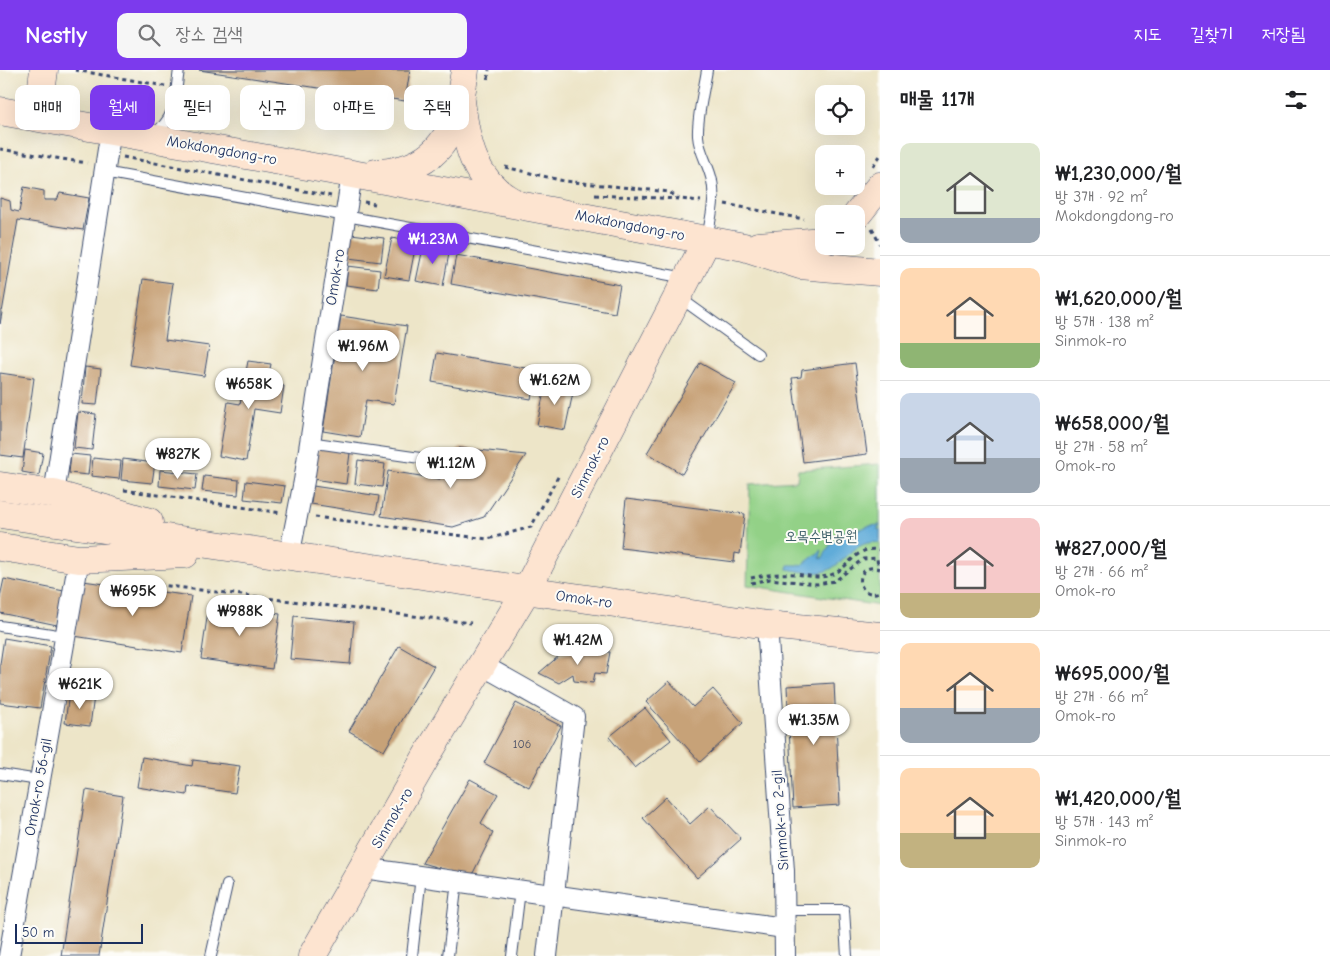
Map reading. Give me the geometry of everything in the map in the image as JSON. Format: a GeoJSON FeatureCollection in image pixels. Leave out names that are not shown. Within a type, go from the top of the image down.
{"type":"FeatureCollection","features":[{"type":"Feature","properties":{"kind":"main road"},"geometry":{"type":"LineString","coordinates":[[42,85],[44,70]]}},
{"type":"Feature","properties":{"kind":"main road","name":"Mokdongdong-ro"},"geometry":{"type":"LineString","coordinates":[[463,85],[465,70]]}},
{"type":"Feature","properties":{"kind":"main road","name":"Mokdongdong-ro"},"geometry":{"type":"LineString","coordinates":[[0,111],[15,113]]}},
{"type":"Feature","properties":{"kind":"main road","name":"Mokdongdong-ro"},"geometry":{"type":"LineString","coordinates":[[64,130],[107,152],[148,137],[325,169],[379,173],[414,166],[425,160],[437,150],[450,130]]}},
{"type":"Feature","properties":{"kind":"main road","name":"Mokdongdong-ro"},"geometry":{"type":"LineString","coordinates":[[465,130],[474,162],[490,186],[500,196],[516,204]]}},
{"type":"Feature","properties":{"kind":"main road","name":"Mokdongdong-ro"},"geometry":{"type":"LineString","coordinates":[[325,169],[348,196],[516,204],[744,247],[800,264],[880,272]]}},
{"type":"Feature","properties":{"kind":"main road"},"geometry":{"type":"LineString","coordinates":[[865,205],[880,186]]}},
{"type":"Feature","properties":{"kind":"main road","name":"Sinmok-ro"},"geometry":{"type":"LineString","coordinates":[[312,956],[429,752],[526,590],[707,240]]}},
{"type":"Feature","properties":{"kind":"main road","name":"Mokdongdong-ro"},"geometry":{"type":"LineString","coordinates":[[744,247],[815,242]]}},
{"type":"Feature","properties":{"kind":"main road","name":"Omok-ro"},"geometry":{"type":"LineString","coordinates":[[0,486],[54,494],[249,551]]}},
{"type":"Feature","properties":{"kind":"main road","name":"Omok-ro"},"geometry":{"type":"LineString","coordinates":[[0,514],[767,625],[880,636]]}},
{"type":"Feature","properties":{"kind":"main road","name":"Omok-ro"},"geometry":{"type":"LineString","coordinates":[[0,547],[79,559],[249,551]]}},
{"type":"Feature","properties":{"kind":"street"},"geometry":{"type":"LineString","coordinates":[[54,494],[107,152]]}},
{"type":"Feature","properties":{"kind":"street","name":"Omok-ro"},"geometry":{"type":"LineString","coordinates":[[289,557],[348,196]]}},
{"type":"Feature","properties":{"kind":"street","name":"Omok-ro 56-gil"},"geometry":{"type":"LineString","coordinates":[[9,956],[79,559]]}},
{"type":"Feature","properties":{"kind":"street","name":"Sinmok-ro 2-gil"},"geometry":{"type":"LineString","coordinates":[[767,625],[784,871],[785,956]]}},
{"type":"Feature","properties":{"kind":"street"},"geometry":{"type":"LineString","coordinates":[[482,665],[574,717],[547,956]]}},
{"type":"Feature","properties":{"kind":"street","name":"Sinmok-ro"},"geometry":{"type":"LineString","coordinates":[[363,868],[555,895],[784,919]]}},
{"type":"Feature","properties":{"kind":"lane"},"geometry":{"type":"LineString","coordinates":[[176,85],[179,70]]}},
{"type":"Feature","properties":{"kind":"lane"},"geometry":{"type":"LineString","coordinates":[[707,70],[698,136],[713,182],[713,203],[707,240]]}},
{"type":"Feature","properties":{"kind":"lane"},"geometry":{"type":"LineString","coordinates":[[148,137],[165,125]]}},
{"type":"Feature","properties":{"kind":"lane"},"geometry":{"type":"LineString","coordinates":[[107,152],[348,196],[683,288],[758,354]]}},
{"type":"Feature","properties":{"kind":"lane"},"geometry":{"type":"LineString","coordinates":[[309,442],[427,459]]}},
{"type":"Feature","properties":{"kind":"lane"},"geometry":{"type":"LineString","coordinates":[[0,626],[64,636]]}},
{"type":"Feature","properties":{"kind":"lane"},"geometry":{"type":"LineString","coordinates":[[0,774],[39,780]]}},
{"type":"Feature","properties":{"kind":"lane"},"geometry":{"type":"LineString","coordinates":[[412,956],[421,876]]}},
{"type":"Feature","properties":{"kind":"lane"},"geometry":{"type":"LineString","coordinates":[[448,956],[457,881]]}},
{"type":"Feature","properties":{"kind":"lane"},"geometry":{"type":"LineString","coordinates":[[211,956],[227,885]]}},
{"type":"Feature","properties":{"kind":"lane"},"geometry":{"type":"LineString","coordinates":[[512,956],[520,890]]}},
{"type":"Feature","properties":{"kind":"lane"},"geometry":{"type":"LineString","coordinates":[[784,919],[844,910],[847,956]]}},
{"type":"Feature","properties":{"kind":"path"},"geometry":{"type":"LineString","coordinates":[[75,70],[165,86]]}},
{"type":"Feature","properties":{"kind":"path"},"geometry":{"type":"LineString","coordinates":[[486,87],[489,70]]}},
{"type":"Feature","properties":{"kind":"path"},"geometry":{"type":"LineString","coordinates":[[107,152],[348,196],[375,204]]}},
{"type":"Feature","properties":{"kind":"path"},"geometry":{"type":"LineString","coordinates":[[499,162],[506,168],[564,181],[669,192],[680,199],[593,195]]}},
{"type":"Feature","properties":{"kind":"path"},"geometry":{"type":"LineString","coordinates":[[722,204],[807,220]]}},
{"type":"Feature","properties":{"kind":"path"},"geometry":{"type":"LineString","coordinates":[[123,490],[488,540],[532,527]]}},
{"type":"Feature","properties":{"kind":"path"},"geometry":{"type":"LineString","coordinates":[[880,550],[860,552],[834,574],[817,578],[770,574],[751,581],[770,580],[817,584],[835,581],[864,559],[877,558],[879,568],[865,570],[862,573],[860,582],[864,590],[872,594],[880,592]]}},
{"type":"Feature","properties":{"kind":"path"},"geometry":{"type":"LineString","coordinates":[[118,580],[471,623]]}},
{"type":"Feature","properties":{"kind":"green space","name":"오목수변공원"},"geometry":{"type":"Polygon","coordinates":[[[880,464],[880,606],[747,585],[750,484],[797,481],[798,470],[880,464]]]}},
{"type":"Feature","properties":{"kind":"water"},"geometry":{"type":"Polygon","coordinates":[[[880,525],[877,529],[880,530],[880,543],[871,542],[864,544],[833,568],[812,573],[787,569],[788,565],[802,565],[822,550],[820,558],[822,559],[830,545],[846,530],[848,534],[868,526],[880,525]]]}},
{"type":"Feature","properties":{"kind":"building"},"geometry":{"type":"Polygon","coordinates":[[[199,70],[410,70],[408,85],[404,85],[404,101],[394,99],[394,85],[315,85],[315,87],[199,70]]]}},
{"type":"Feature","properties":{"kind":"building"},"geometry":{"type":"Polygon","coordinates":[[[24,187],[44,191],[44,200],[57,200],[60,193],[89,198],[83,230],[18,220],[0,324],[0,198],[10,201],[11,210],[19,212],[24,187]]]}},
{"type":"Feature","properties":{"kind":"building"},"geometry":{"type":"Polygon","coordinates":[[[351,234],[384,238],[381,262],[348,258],[351,234]]]}},
{"type":"Feature","properties":{"kind":"building"},"geometry":{"type":"Polygon","coordinates":[[[392,238],[416,243],[409,280],[384,276],[392,238]]]}},
{"type":"Feature","properties":{"kind":"building"},"geometry":{"type":"Polygon","coordinates":[[[424,243],[450,248],[443,286],[416,281],[424,243]]]}},
{"type":"Feature","properties":{"kind":"building"},"geometry":{"type":"Polygon","coordinates":[[[456,255],[620,285],[615,313],[451,284],[456,255]]]}},
{"type":"Feature","properties":{"kind":"building"},"geometry":{"type":"Polygon","coordinates":[[[348,266],[380,270],[378,289],[346,285],[348,266]]]}},
{"type":"Feature","properties":{"kind":"building"},"geometry":{"type":"Polygon","coordinates":[[[143,279],[173,283],[165,340],[209,346],[204,376],[130,365],[143,279]]]}},
{"type":"Feature","properties":{"kind":"building"},"geometry":{"type":"Polygon","coordinates":[[[341,316],[407,326],[394,404],[366,400],[360,437],[323,431],[341,316]]]}},
{"type":"Feature","properties":{"kind":"building"},"geometry":{"type":"Polygon","coordinates":[[[437,353],[537,370],[531,399],[432,382],[437,353]]]}},
{"type":"Feature","properties":{"kind":"building"},"geometry":{"type":"Polygon","coordinates":[[[248,361],[271,364],[267,383],[284,386],[280,413],[254,409],[246,461],[219,456],[228,402],[240,404],[248,361]]]}},
{"type":"Feature","properties":{"kind":"building"},"geometry":{"type":"Polygon","coordinates":[[[700,363],[736,383],[682,474],[647,453],[700,363]]]}},
{"type":"Feature","properties":{"kind":"building"},"geometry":{"type":"Polygon","coordinates":[[[855,363],[867,454],[803,462],[792,378],[801,377],[802,370],[855,363]]]}},
{"type":"Feature","properties":{"kind":"building"},"geometry":{"type":"Polygon","coordinates":[[[85,367],[101,369],[97,405],[82,404],[85,367]]]}},
{"type":"Feature","properties":{"kind":"building"},"geometry":{"type":"Polygon","coordinates":[[[0,373],[34,378],[23,458],[0,455],[0,373]]]}},
{"type":"Feature","properties":{"kind":"building"},"geometry":{"type":"Polygon","coordinates":[[[546,382],[574,388],[565,430],[537,425],[546,382]]]}},
{"type":"Feature","properties":{"kind":"building"},"geometry":{"type":"Polygon","coordinates":[[[78,412],[96,414],[92,450],[74,448],[78,412]]]}},
{"type":"Feature","properties":{"kind":"building"},"geometry":{"type":"Polygon","coordinates":[[[318,448],[350,453],[346,484],[313,479],[318,448]]]}},
{"type":"Feature","properties":{"kind":"building"},"geometry":{"type":"Polygon","coordinates":[[[459,448],[526,455],[484,517],[453,527],[381,516],[388,471],[440,479],[459,448]]]}},
{"type":"Feature","properties":{"kind":"building"},"geometry":{"type":"Polygon","coordinates":[[[25,450],[43,453],[39,475],[22,472],[25,450]]]}},
{"type":"Feature","properties":{"kind":"building"},"geometry":{"type":"Polygon","coordinates":[[[71,454],[90,456],[88,475],[69,473],[71,454]]]}},
{"type":"Feature","properties":{"kind":"building"},"geometry":{"type":"Polygon","coordinates":[[[93,458],[121,461],[119,479],[91,476],[93,458]]]}},
{"type":"Feature","properties":{"kind":"building"},"geometry":{"type":"Polygon","coordinates":[[[123,459],[155,463],[152,483],[121,480],[123,459]]]}},
{"type":"Feature","properties":{"kind":"building"},"geometry":{"type":"Polygon","coordinates":[[[358,460],[385,464],[382,487],[355,484],[358,460]]]}},
{"type":"Feature","properties":{"kind":"building"},"geometry":{"type":"Polygon","coordinates":[[[160,470],[197,474],[195,490],[159,486],[160,470]]]}},
{"type":"Feature","properties":{"kind":"building"},"geometry":{"type":"Polygon","coordinates":[[[204,476],[239,480],[238,495],[202,491],[204,476]]]}},
{"type":"Feature","properties":{"kind":"building"},"geometry":{"type":"Polygon","coordinates":[[[246,481],[285,486],[282,503],[244,499],[246,481]]]}},
{"type":"Feature","properties":{"kind":"building"},"geometry":{"type":"Polygon","coordinates":[[[313,486],[379,496],[376,514],[311,504],[313,486]]]}},
{"type":"Feature","properties":{"kind":"building"},"geometry":{"type":"Polygon","coordinates":[[[626,499],[745,514],[740,554],[735,553],[734,562],[621,548],[626,499]]]}},
{"type":"Feature","properties":{"kind":"building"},"geometry":{"type":"Polygon","coordinates":[[[4,579],[64,591],[57,625],[0,613],[0,597],[4,579]]]}},
{"type":"Feature","properties":{"kind":"building"},"geometry":{"type":"Polygon","coordinates":[[[83,581],[191,596],[182,653],[74,636],[83,581]]]}},
{"type":"Feature","properties":{"kind":"building"},"geometry":{"type":"Polygon","coordinates":[[[209,604],[280,614],[272,669],[201,659],[209,604]]]}},
{"type":"Feature","properties":{"kind":"building"},"geometry":{"type":"Polygon","coordinates":[[[294,616],[354,622],[350,664],[290,659],[294,616]]]}},
{"type":"Feature","properties":{"kind":"building"},"geometry":{"type":"Polygon","coordinates":[[[4,638],[51,646],[40,708],[0,703],[0,664],[4,638]]]}},
{"type":"Feature","properties":{"kind":"building"},"geometry":{"type":"Polygon","coordinates":[[[399,646],[434,666],[384,751],[349,731],[399,646]]]}},
{"type":"Feature","properties":{"kind":"building"},"geometry":{"type":"Polygon","coordinates":[[[584,649],[610,652],[606,674],[595,673],[593,683],[574,681],[573,674],[559,683],[539,673],[560,655],[584,649]]]}},
{"type":"Feature","properties":{"kind":"building"},"geometry":{"type":"Polygon","coordinates":[[[669,681],[693,707],[713,689],[743,723],[700,762],[646,702],[669,681]]]}},
{"type":"Feature","properties":{"kind":"building"},"geometry":{"type":"Polygon","coordinates":[[[834,683],[840,805],[793,808],[787,686],[834,683]]]}},
{"type":"Feature","properties":{"kind":"building"},"geometry":{"type":"Polygon","coordinates":[[[69,693],[94,696],[90,726],[65,723],[69,693]]]}},
{"type":"Feature","properties":{"kind":"building"},"geometry":{"type":"Polygon","coordinates":[[[516,703],[561,726],[529,787],[484,763],[516,703]]]}},
{"type":"Feature","properties":{"kind":"building"},"geometry":{"type":"Polygon","coordinates":[[[645,708],[671,740],[635,768],[609,737],[645,708]]]}},
{"type":"Feature","properties":{"kind":"building"},"geometry":{"type":"Polygon","coordinates":[[[142,757],[192,766],[193,760],[240,766],[235,793],[188,786],[187,795],[137,787],[142,757]]]}},
{"type":"Feature","properties":{"kind":"building"},"geometry":{"type":"Polygon","coordinates":[[[470,779],[498,794],[481,823],[493,833],[471,877],[422,863],[470,779]]]}},
{"type":"Feature","properties":{"kind":"building"},"geometry":{"type":"Polygon","coordinates":[[[86,790],[123,796],[99,956],[61,956],[86,790]]]}},
{"type":"Feature","properties":{"kind":"building"},"geometry":{"type":"Polygon","coordinates":[[[666,797],[690,824],[710,806],[741,839],[697,878],[643,818],[666,797]]]}}]}
